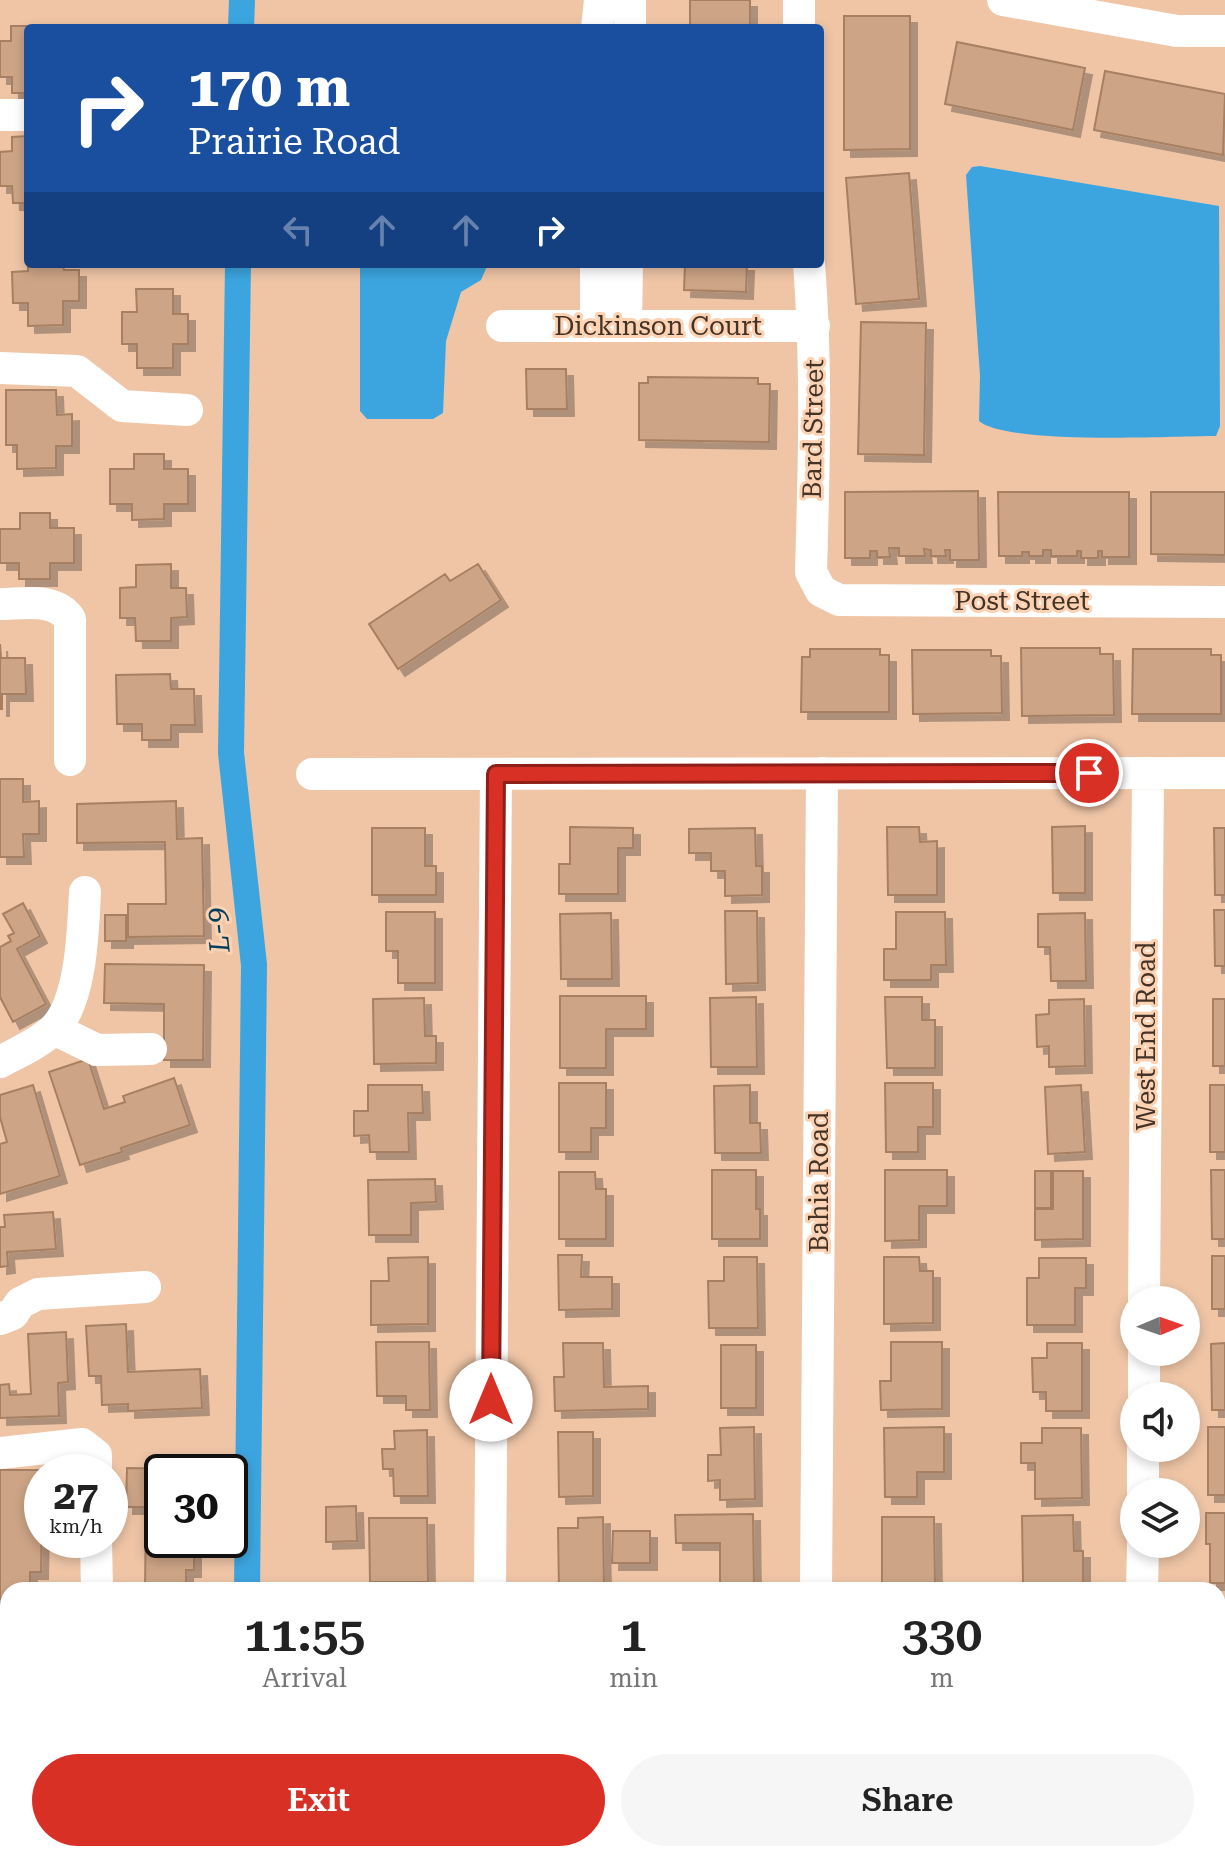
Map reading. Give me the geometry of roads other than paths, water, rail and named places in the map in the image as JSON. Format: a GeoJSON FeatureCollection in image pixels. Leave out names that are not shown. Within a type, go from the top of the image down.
{"type":"FeatureCollection","features":[{"type":"Feature","properties":{"kind":"street"},"geometry":{"type":"LineString","coordinates":[[597,24],[600,0]]}},
{"type":"Feature","properties":{"kind":"street"},"geometry":{"type":"LineString","coordinates":[[630,0],[630,24]]}},
{"type":"Feature","properties":{"kind":"street"},"geometry":{"type":"LineString","coordinates":[[799,0],[799,24]]}},
{"type":"Feature","properties":{"kind":"street"},"geometry":{"type":"LineString","coordinates":[[1003,0],[1177,31],[1225,31]]}},
{"type":"Feature","properties":{"kind":"street"},"geometry":{"type":"LineString","coordinates":[[0,115],[24,115]]}},
{"type":"Feature","properties":{"kind":"street"},"geometry":{"type":"LineString","coordinates":[[597,268],[611,326]]}},
{"type":"Feature","properties":{"kind":"street"},"geometry":{"type":"LineString","coordinates":[[611,326],[626,268]]}},
{"type":"Feature","properties":{"kind":"street","name":"Bard Street"},"geometry":{"type":"LineString","coordinates":[[809,268],[814,326],[815,426],[811,572],[821,591]]}},
{"type":"Feature","properties":{"kind":"street","name":"Dickinson Court"},"geometry":{"type":"LineString","coordinates":[[502,326],[814,326]]}},
{"type":"Feature","properties":{"kind":"street"},"geometry":{"type":"LineString","coordinates":[[0,368],[77,371],[122,406],[187,410]]}},
{"type":"Feature","properties":{"kind":"street","name":"Post Street"},"geometry":{"type":"LineString","coordinates":[[821,591],[839,600],[1225,602]]}},
{"type":"Feature","properties":{"kind":"street"},"geometry":{"type":"LineString","coordinates":[[0,604],[54,604],[64,609],[70,619],[70,760]]}},
{"type":"Feature","properties":{"kind":"street","name":"Bahia Road"},"geometry":{"type":"LineString","coordinates":[[816,1582],[822,773]]}},
{"type":"Feature","properties":{"kind":"street","name":"West End Road"},"geometry":{"type":"LineString","coordinates":[[1144,1286],[1148,773]]}},
{"type":"Feature","properties":{"kind":"street"},"geometry":{"type":"LineString","coordinates":[[312,774],[1225,773]]}},
{"type":"Feature","properties":{"kind":"street"},"geometry":{"type":"LineString","coordinates":[[490,1582],[496,774]]}},
{"type":"Feature","properties":{"kind":"street"},"geometry":{"type":"LineString","coordinates":[[0,1062],[54,1029],[66,1011],[81,959],[85,892]]}},
{"type":"Feature","properties":{"kind":"street"},"geometry":{"type":"LineString","coordinates":[[54,1029],[97,1050],[151,1049]]}},
{"type":"Feature","properties":{"kind":"street"},"geometry":{"type":"LineString","coordinates":[[0,1319],[13,1314],[20,1303],[38,1294],[145,1287]]}},
{"type":"Feature","properties":{"kind":"street"},"geometry":{"type":"LineString","coordinates":[[0,1453],[82,1444],[95,1454]]}},
{"type":"Feature","properties":{"kind":"street"},"geometry":{"type":"LineString","coordinates":[[96,1558],[97,1582]]}},
{"type":"Feature","properties":{"kind":"street"},"geometry":{"type":"LineString","coordinates":[[1142,1582],[1143,1558]]}},
{"type":"Feature","properties":{"kind":"water"},"geometry":{"type":"Polygon","coordinates":[[[972,167],[1219,206],[1220,426],[1216,436],[1054,436],[995,429],[979,421],[980,376],[966,175],[972,167]]]}},
{"type":"Feature","properties":{"kind":"water"},"geometry":{"type":"Polygon","coordinates":[[[360,268],[486,268],[481,280],[461,292],[446,341],[443,413],[433,419],[367,419],[360,411],[360,268]]]}},
{"type":"Feature","properties":{"kind":"waterway","name":"L-9"},"geometry":{"type":"LineString","coordinates":[[241,24],[242,0]]}},
{"type":"Feature","properties":{"kind":"waterway","name":"L-9"},"geometry":{"type":"LineString","coordinates":[[238,268],[231,753],[254,965],[247,1582]]}}]}
